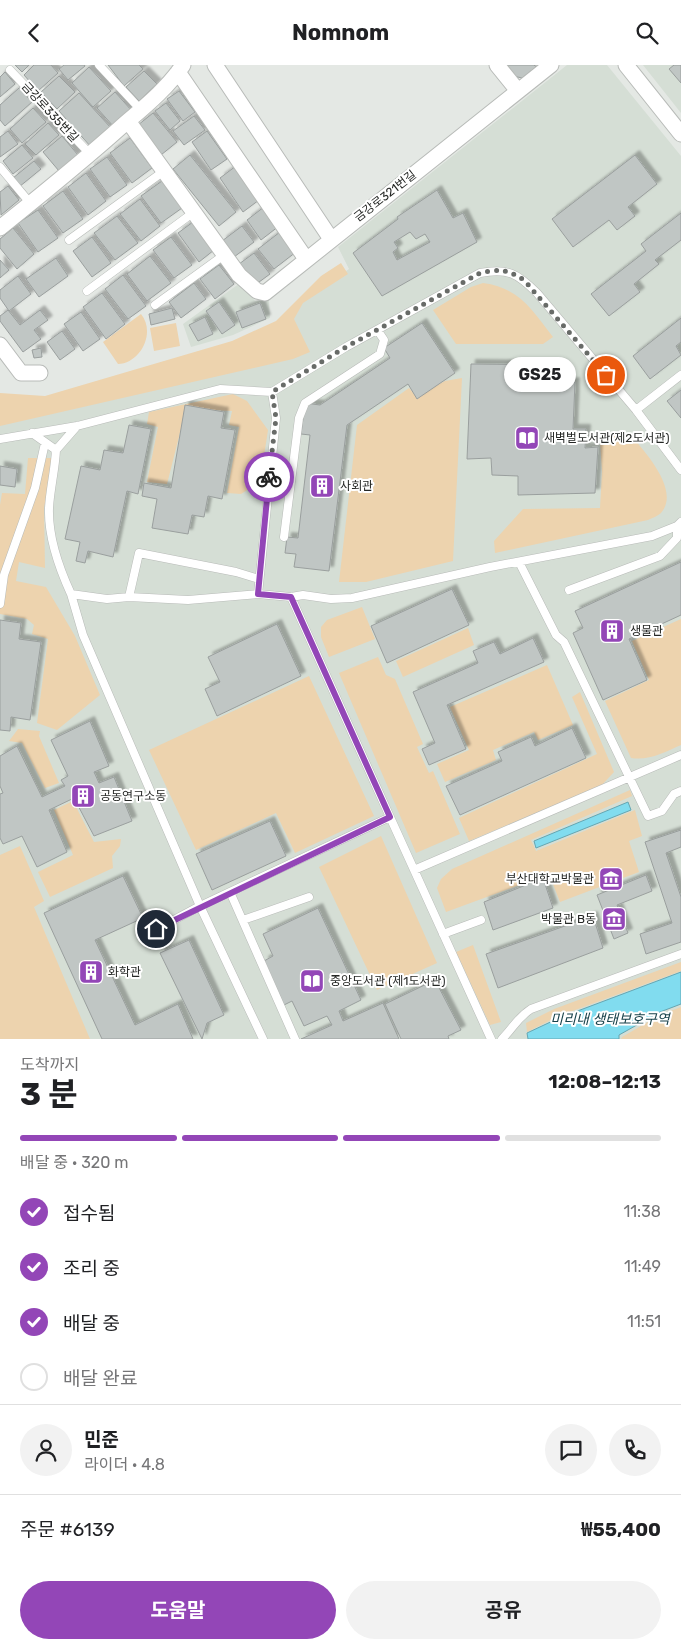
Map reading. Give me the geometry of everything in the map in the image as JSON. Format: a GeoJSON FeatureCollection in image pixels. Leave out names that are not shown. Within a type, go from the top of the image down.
{"type":"FeatureCollection","features":[{"type":"Feature","properties":{"kind":"street"},"geometry":{"type":"LineString","coordinates":[[215,65],[331,239]]}},
{"type":"Feature","properties":{"kind":"street"},"geometry":{"type":"LineString","coordinates":[[497,65],[518,91]]}},
{"type":"Feature","properties":{"kind":"street","name":"금강로321번길"},"geometry":{"type":"LineString","coordinates":[[128,121],[239,275],[257,291],[265,293],[274,288],[306,259],[551,65]]}},
{"type":"Feature","properties":{"kind":"street"},"geometry":{"type":"LineString","coordinates":[[626,65],[681,135]]}},
{"type":"Feature","properties":{"kind":"street"},"geometry":{"type":"LineString","coordinates":[[0,228],[90,155],[141,110],[181,69],[306,259]]}},
{"type":"Feature","properties":{"kind":"street"},"geometry":{"type":"LineString","coordinates":[[0,345],[21,373],[40,373]]}},
{"type":"Feature","properties":{"kind":"lane"},"geometry":{"type":"LineString","coordinates":[[99,65],[141,110]]}},
{"type":"Feature","properties":{"kind":"lane","name":"금강로335번길"},"geometry":{"type":"LineString","coordinates":[[10,70],[90,155]]}},
{"type":"Feature","properties":{"kind":"lane"},"geometry":{"type":"LineString","coordinates":[[0,167],[30,204]]}},
{"type":"Feature","properties":{"kind":"lane"},"geometry":{"type":"LineString","coordinates":[[69,240],[164,171]]}},
{"type":"Feature","properties":{"kind":"lane"},"geometry":{"type":"LineString","coordinates":[[87,291],[194,212]]}},
{"type":"Feature","properties":{"kind":"lane"},"geometry":{"type":"LineString","coordinates":[[155,305],[224,255]]}},
{"type":"Feature","properties":{"kind":"lane"},"geometry":{"type":"LineString","coordinates":[[0,439],[77,426],[220,389],[272,392],[480,273],[496,270],[509,271],[524,280],[537,293],[636,410],[681,470]]}},
{"type":"Feature","properties":{"kind":"lane"},"geometry":{"type":"LineString","coordinates":[[284,537],[299,418],[304,403],[380,354],[384,340],[378,331]]}},
{"type":"Feature","properties":{"kind":"lane"},"geometry":{"type":"LineString","coordinates":[[636,410],[681,375]]}},
{"type":"Feature","properties":{"kind":"lane"},"geometry":{"type":"LineString","coordinates":[[258,594],[276,418],[272,392]]}},
{"type":"Feature","properties":{"kind":"lane"},"geometry":{"type":"LineString","coordinates":[[77,426],[56,450],[49,509],[52,537],[61,573],[71,594],[83,635],[200,906],[263,1039]]}},
{"type":"Feature","properties":{"kind":"lane"},"geometry":{"type":"LineString","coordinates":[[32,433],[56,450]]}},
{"type":"Feature","properties":{"kind":"lane"},"geometry":{"type":"LineString","coordinates":[[0,604],[4,575],[35,488],[45,443]]}},
{"type":"Feature","properties":{"kind":"lane"},"geometry":{"type":"LineString","coordinates":[[71,594],[107,599],[129,597],[188,600],[258,594],[291,597],[303,595],[331,599],[366,596],[519,562],[652,536],[679,524]]}},
{"type":"Feature","properties":{"kind":"lane"},"geometry":{"type":"LineString","coordinates":[[570,590],[660,556],[677,539],[679,524]]}},
{"type":"Feature","properties":{"kind":"lane"},"geometry":{"type":"LineString","coordinates":[[129,597],[140,553],[236,571],[259,579]]}},
{"type":"Feature","properties":{"kind":"lane"},"geometry":{"type":"LineString","coordinates":[[519,562],[556,635],[564,642],[648,816],[662,811],[674,794],[681,791]]}},
{"type":"Feature","properties":{"kind":"lane"},"geometry":{"type":"LineString","coordinates":[[291,597],[491,1039]]}},
{"type":"Feature","properties":{"kind":"lane"},"geometry":{"type":"LineString","coordinates":[[414,870],[681,755]]}},
{"type":"Feature","properties":{"kind":"lane"},"geometry":{"type":"LineString","coordinates":[[156,929],[200,906],[390,817]]}},
{"type":"Feature","properties":{"kind":"lane"},"geometry":{"type":"LineString","coordinates":[[230,892],[295,1039]]}},
{"type":"Feature","properties":{"kind":"lane"},"geometry":{"type":"LineString","coordinates":[[243,920],[308,897]]}},
{"type":"Feature","properties":{"kind":"lane"},"geometry":{"type":"LineString","coordinates":[[443,934],[481,921]]}},
{"type":"Feature","properties":{"kind":"lane"},"geometry":{"type":"LineString","coordinates":[[502,1039],[512,1029],[518,1017],[531,1009],[681,954]]}},
{"type":"Feature","properties":{"kind":"shaded area"},"geometry":{"type":"Polygon","coordinates":[[[567,65],[607,65],[681,156],[681,1039],[0,1039],[0,397],[46,399],[237,345],[287,323],[302,302],[349,269],[338,247],[567,65]]]}},
{"type":"Feature","properties":{"kind":"shaded area"},"geometry":{"type":"Polygon","coordinates":[[[643,65],[681,65],[681,113],[643,65]]]}},
{"type":"Feature","properties":{"kind":"shaded area"},"geometry":{"type":"Polygon","coordinates":[[[341,263],[348,274],[303,303],[294,319],[310,352],[293,359],[0,426],[0,393],[45,396],[232,341],[276,321],[321,276],[341,263]]]}},
{"type":"Feature","properties":{"kind":"shaded area"},"geometry":{"type":"Polygon","coordinates":[[[240,283],[255,301],[269,300],[270,318],[233,335],[191,347],[183,324],[240,283]]]}},
{"type":"Feature","properties":{"kind":"shaded area"},"geometry":{"type":"Polygon","coordinates":[[[483,283],[507,290],[516,295],[531,309],[553,337],[543,344],[456,344],[433,310],[471,287],[483,283]]]}},
{"type":"Feature","properties":{"kind":"shaded area"},"geometry":{"type":"Polygon","coordinates":[[[141,314],[147,329],[144,345],[133,358],[118,364],[103,342],[141,314]]]}},
{"type":"Feature","properties":{"kind":"shaded area"},"geometry":{"type":"Polygon","coordinates":[[[176,323],[180,346],[154,351],[150,328],[176,323]]]}},
{"type":"Feature","properties":{"kind":"shaded area"},"geometry":{"type":"Polygon","coordinates":[[[462,378],[453,561],[366,582],[339,582],[357,425],[409,388],[416,396],[445,381],[462,378]]]}},
{"type":"Feature","properties":{"kind":"shaded area"},"geometry":{"type":"Polygon","coordinates":[[[233,394],[247,401],[268,430],[260,482],[241,494],[227,493],[239,427],[229,425],[232,411],[186,409],[167,484],[147,482],[158,427],[147,424],[149,412],[233,394]]]}},
{"type":"Feature","properties":{"kind":"shaded area"},"geometry":{"type":"Polygon","coordinates":[[[629,433],[651,460],[664,482],[667,493],[666,504],[661,513],[648,520],[495,553],[494,541],[523,509],[600,508],[602,472],[600,442],[609,435],[629,433]]]}},
{"type":"Feature","properties":{"kind":"shaded area"},"geometry":{"type":"Polygon","coordinates":[[[28,458],[54,458],[44,508],[45,568],[19,562],[16,581],[46,587],[75,636],[100,695],[57,730],[37,723],[48,639],[32,634],[34,625],[27,619],[0,614],[0,505],[2,493],[25,494],[28,458]]]}},
{"type":"Feature","properties":{"kind":"shaded area"},"geometry":{"type":"Polygon","coordinates":[[[362,607],[375,639],[329,657],[321,637],[321,627],[327,620],[362,607]]]}},
{"type":"Feature","properties":{"kind":"shaded area"},"geometry":{"type":"Polygon","coordinates":[[[681,619],[681,745],[651,757],[631,758],[605,701],[649,680],[632,641],[681,619]]]}},
{"type":"Feature","properties":{"kind":"shaded area"},"geometry":{"type":"Polygon","coordinates":[[[468,628],[474,645],[403,677],[396,661],[468,628]]]}},
{"type":"Feature","properties":{"kind":"shaded area"},"geometry":{"type":"Polygon","coordinates":[[[378,657],[386,675],[395,679],[423,744],[417,747],[429,773],[433,771],[460,834],[416,853],[339,673],[378,657]]]}},
{"type":"Feature","properties":{"kind":"shaded area"},"geometry":{"type":"Polygon","coordinates":[[[547,665],[573,725],[538,740],[534,732],[493,750],[496,760],[445,782],[437,764],[469,750],[450,707],[547,665]]]}},
{"type":"Feature","properties":{"kind":"shaded area"},"geometry":{"type":"Polygon","coordinates":[[[309,676],[374,816],[295,853],[276,813],[196,850],[149,750],[309,676]]]}},
{"type":"Feature","properties":{"kind":"shaded area"},"geometry":{"type":"Polygon","coordinates":[[[580,692],[614,772],[601,786],[469,841],[459,818],[597,754],[572,697],[580,692]]]}},
{"type":"Feature","properties":{"kind":"shaded area"},"geometry":{"type":"Polygon","coordinates":[[[18,729],[40,731],[39,736],[59,783],[45,788],[22,743],[9,741],[18,729]]]}},
{"type":"Feature","properties":{"kind":"shaded area"},"geometry":{"type":"Polygon","coordinates":[[[630,790],[632,796],[531,840],[536,851],[635,810],[642,836],[629,841],[639,872],[560,902],[549,874],[446,912],[437,888],[441,879],[452,869],[630,790]]]}},
{"type":"Feature","properties":{"kind":"shaded area"},"geometry":{"type":"Polygon","coordinates":[[[73,801],[94,842],[121,839],[120,846],[112,856],[113,868],[50,897],[38,872],[73,855],[54,810],[73,801]]]}},
{"type":"Feature","properties":{"kind":"shaded area"},"geometry":{"type":"Polygon","coordinates":[[[381,836],[437,963],[377,990],[319,867],[381,836]]]}},
{"type":"Feature","properties":{"kind":"shaded area"},"geometry":{"type":"Polygon","coordinates":[[[20,846],[44,901],[34,907],[90,1039],[0,1039],[0,855],[20,846]]]}},
{"type":"Feature","properties":{"kind":"shaded area"},"geometry":{"type":"Polygon","coordinates":[[[473,945],[501,1022],[490,1025],[456,952],[473,945]]]}},
{"type":"Feature","properties":{"kind":"shaded area"},"geometry":{"type":"Polygon","coordinates":[[[681,962],[681,971],[559,1016],[527,1032],[526,1023],[554,1009],[681,962]]]}},
{"type":"Feature","properties":{"kind":"shaded area"},"geometry":{"type":"Polygon","coordinates":[[[681,1007],[681,1039],[621,1039],[660,1015],[681,1007]]]}},
{"type":"Feature","properties":{"kind":"water"},"geometry":{"type":"Polygon","coordinates":[[[628,802],[631,810],[536,848],[534,841],[628,802]]]}},
{"type":"Feature","properties":{"kind":"water","name":"미리내 생태보호구역"},"geometry":{"type":"Polygon","coordinates":[[[681,972],[681,1004],[660,1012],[619,1035],[619,1039],[528,1039],[527,1033],[559,1018],[681,972]]]}},
{"type":"Feature","properties":{"kind":"building"},"geometry":{"type":"Polygon","coordinates":[[[15,65],[29,65],[22,72],[15,65]]]}},
{"type":"Feature","properties":{"kind":"building"},"geometry":{"type":"Polygon","coordinates":[[[34,65],[51,65],[58,73],[38,91],[24,75],[34,65]]]}},
{"type":"Feature","properties":{"kind":"building"},"geometry":{"type":"Polygon","coordinates":[[[64,65],[85,66],[68,80],[59,69],[64,65]]]}},
{"type":"Feature","properties":{"kind":"building"},"geometry":{"type":"Polygon","coordinates":[[[108,65],[139,65],[143,69],[124,86],[108,65]]]}},
{"type":"Feature","properties":{"kind":"building"},"geometry":{"type":"Polygon","coordinates":[[[504,65],[534,65],[536,67],[522,78],[513,76],[504,65]]]}},
{"type":"Feature","properties":{"kind":"building"},"geometry":{"type":"Polygon","coordinates":[[[674,65],[681,65],[681,83],[669,69],[674,65]]]}},
{"type":"Feature","properties":{"kind":"building"},"geometry":{"type":"Polygon","coordinates":[[[89,67],[111,91],[93,107],[72,83],[89,67]]]}},
{"type":"Feature","properties":{"kind":"building"},"geometry":{"type":"Polygon","coordinates":[[[144,71],[157,84],[139,101],[126,87],[144,71]]]}},
{"type":"Feature","properties":{"kind":"building"},"geometry":{"type":"Polygon","coordinates":[[[5,72],[15,84],[0,97],[0,77],[5,72]]]}},
{"type":"Feature","properties":{"kind":"building"},"geometry":{"type":"Polygon","coordinates":[[[59,76],[75,92],[57,109],[41,92],[59,76]]]}},
{"type":"Feature","properties":{"kind":"building"},"geometry":{"type":"Polygon","coordinates":[[[19,88],[32,102],[5,126],[0,120],[0,105],[19,88]]]}},
{"type":"Feature","properties":{"kind":"building"},"geometry":{"type":"Polygon","coordinates":[[[179,91],[195,112],[183,121],[167,99],[179,91]]]}},
{"type":"Feature","properties":{"kind":"building"},"geometry":{"type":"Polygon","coordinates":[[[115,92],[132,111],[114,127],[97,108],[115,92]]]}},
{"type":"Feature","properties":{"kind":"building"},"geometry":{"type":"Polygon","coordinates":[[[79,93],[111,128],[91,147],[59,111],[79,93]]]}},
{"type":"Feature","properties":{"kind":"building"},"geometry":{"type":"Polygon","coordinates":[[[166,103],[180,121],[170,130],[155,111],[166,103]]]}},
{"type":"Feature","properties":{"kind":"building"},"geometry":{"type":"Polygon","coordinates":[[[33,108],[46,122],[22,143],[10,129],[33,108]]]}},
{"type":"Feature","properties":{"kind":"building"},"geometry":{"type":"Polygon","coordinates":[[[153,113],[177,142],[161,155],[138,125],[153,113]]]}},
{"type":"Feature","properties":{"kind":"building"},"geometry":{"type":"Polygon","coordinates":[[[194,116],[205,130],[184,145],[173,131],[194,116]]]}},
{"type":"Feature","properties":{"kind":"building"},"geometry":{"type":"Polygon","coordinates":[[[48,123],[59,135],[36,155],[25,144],[48,123]]]}},
{"type":"Feature","properties":{"kind":"building"},"geometry":{"type":"Polygon","coordinates":[[[8,131],[18,144],[0,157],[0,137],[8,131]]]}},
{"type":"Feature","properties":{"kind":"building"},"geometry":{"type":"Polygon","coordinates":[[[207,131],[227,159],[211,170],[192,142],[207,131]]]}},
{"type":"Feature","properties":{"kind":"building"},"geometry":{"type":"Polygon","coordinates":[[[62,136],[78,155],[59,171],[43,152],[62,136]]]}},
{"type":"Feature","properties":{"kind":"building"},"geometry":{"type":"Polygon","coordinates":[[[130,138],[152,168],[132,183],[110,153],[130,138]]]}},
{"type":"Feature","properties":{"kind":"building"},"geometry":{"type":"Polygon","coordinates":[[[22,145],[33,158],[13,174],[3,161],[22,145]]]}},
{"type":"Feature","properties":{"kind":"building"},"geometry":{"type":"Polygon","coordinates":[[[190,155],[236,212],[219,226],[173,169],[190,155]]]}},
{"type":"Feature","properties":{"kind":"building"},"geometry":{"type":"Polygon","coordinates":[[[635,155],[657,184],[628,207],[635,216],[617,230],[609,220],[573,247],[552,219],[635,155]]]}},
{"type":"Feature","properties":{"kind":"building"},"geometry":{"type":"Polygon","coordinates":[[[107,157],[127,185],[110,197],[90,169],[107,157]]]}},
{"type":"Feature","properties":{"kind":"building"},"geometry":{"type":"Polygon","coordinates":[[[34,161],[41,169],[19,187],[13,178],[34,161]]]}},
{"type":"Feature","properties":{"kind":"building"},"geometry":{"type":"Polygon","coordinates":[[[236,166],[259,200],[243,212],[220,178],[236,166]]]}},
{"type":"Feature","properties":{"kind":"building"},"geometry":{"type":"Polygon","coordinates":[[[86,173],[106,201],[88,215],[68,187],[86,173]]]}},
{"type":"Feature","properties":{"kind":"building"},"geometry":{"type":"Polygon","coordinates":[[[162,181],[182,208],[161,223],[141,196],[162,181]]]}},
{"type":"Feature","properties":{"kind":"building"},"geometry":{"type":"Polygon","coordinates":[[[8,186],[19,200],[1,215],[0,192],[8,186]]]}},
{"type":"Feature","properties":{"kind":"building"},"geometry":{"type":"Polygon","coordinates":[[[437,190],[453,218],[463,213],[477,242],[382,296],[353,253],[398,219],[397,217],[437,190]],[[410,232],[394,242],[398,248],[393,252],[397,260],[430,242],[425,234],[416,239],[410,232]]]}},
{"type":"Feature","properties":{"kind":"building"},"geometry":{"type":"Polygon","coordinates":[[[63,191],[83,219],[63,233],[43,206],[63,191]]]}},
{"type":"Feature","properties":{"kind":"building"},"geometry":{"type":"Polygon","coordinates":[[[140,199],[160,226],[141,241],[120,214],[140,199]]]}},
{"type":"Feature","properties":{"kind":"building"},"geometry":{"type":"Polygon","coordinates":[[[264,207],[279,226],[261,240],[247,220],[264,207]]]}},
{"type":"Feature","properties":{"kind":"building"},"geometry":{"type":"Polygon","coordinates":[[[38,210],[58,238],[38,252],[18,223],[38,210]]]}},
{"type":"Feature","properties":{"kind":"building"},"geometry":{"type":"Polygon","coordinates":[[[681,213],[681,240],[655,260],[659,264],[634,284],[640,292],[609,316],[591,294],[646,251],[641,244],[681,213]]]}},
{"type":"Feature","properties":{"kind":"building"},"geometry":{"type":"Polygon","coordinates":[[[117,216],[138,243],[115,260],[94,233],[117,216]]]}},
{"type":"Feature","properties":{"kind":"building"},"geometry":{"type":"Polygon","coordinates":[[[193,222],[214,250],[199,262],[178,233],[193,222]]]}},
{"type":"Feature","properties":{"kind":"building"},"geometry":{"type":"Polygon","coordinates":[[[242,226],[254,242],[234,257],[222,241],[242,226]]]}},
{"type":"Feature","properties":{"kind":"building"},"geometry":{"type":"Polygon","coordinates":[[[13,228],[34,254],[17,269],[0,248],[0,239],[13,228]]]}},
{"type":"Feature","properties":{"kind":"building"},"geometry":{"type":"Polygon","coordinates":[[[280,232],[296,252],[274,269],[258,249],[280,232]]]}},
{"type":"Feature","properties":{"kind":"building"},"geometry":{"type":"Polygon","coordinates":[[[92,237],[111,263],[92,277],[73,251],[92,237]]]}},
{"type":"Feature","properties":{"kind":"building"},"geometry":{"type":"Polygon","coordinates":[[[171,237],[192,265],[174,278],[153,250],[171,237]]]}},
{"type":"Feature","properties":{"kind":"building"},"geometry":{"type":"Polygon","coordinates":[[[254,253],[270,274],[255,285],[239,264],[254,253]]]}},
{"type":"Feature","properties":{"kind":"building"},"geometry":{"type":"Polygon","coordinates":[[[150,256],[171,283],[147,301],[127,274],[150,256]]]}},
{"type":"Feature","properties":{"kind":"building"},"geometry":{"type":"Polygon","coordinates":[[[56,258],[68,276],[39,297],[26,279],[56,258]]]}},
{"type":"Feature","properties":{"kind":"building"},"geometry":{"type":"Polygon","coordinates":[[[0,260],[9,270],[0,278],[0,260]]]}},
{"type":"Feature","properties":{"kind":"building"},"geometry":{"type":"Polygon","coordinates":[[[219,265],[234,284],[215,299],[200,279],[219,265]]]}},
{"type":"Feature","properties":{"kind":"building"},"geometry":{"type":"Polygon","coordinates":[[[123,275],[146,306],[128,319],[105,289],[123,275]]]}},
{"type":"Feature","properties":{"kind":"building"},"geometry":{"type":"Polygon","coordinates":[[[18,276],[31,294],[9,311],[0,298],[0,290],[18,276]]]}},
{"type":"Feature","properties":{"kind":"building"},"geometry":{"type":"Polygon","coordinates":[[[194,283],[206,299],[181,318],[169,302],[194,283]]]}},
{"type":"Feature","properties":{"kind":"building"},"geometry":{"type":"Polygon","coordinates":[[[102,293],[125,324],[106,339],[83,307],[102,293]]]}},
{"type":"Feature","properties":{"kind":"building"},"geometry":{"type":"Polygon","coordinates":[[[219,302],[235,325],[222,334],[206,311],[219,302]]]}},
{"type":"Feature","properties":{"kind":"building"},"geometry":{"type":"Polygon","coordinates":[[[260,303],[266,319],[242,328],[236,312],[260,303]]]}},
{"type":"Feature","properties":{"kind":"building"},"geometry":{"type":"Polygon","coordinates":[[[172,308],[175,319],[151,325],[149,314],[172,308]]]}},
{"type":"Feature","properties":{"kind":"building"},"geometry":{"type":"Polygon","coordinates":[[[8,310],[20,325],[40,310],[48,320],[34,330],[41,339],[23,352],[0,321],[0,316],[8,310]]]}},
{"type":"Feature","properties":{"kind":"building"},"geometry":{"type":"Polygon","coordinates":[[[81,312],[100,339],[83,351],[64,324],[81,312]]]}},
{"type":"Feature","properties":{"kind":"building"},"geometry":{"type":"Polygon","coordinates":[[[205,317],[213,334],[198,341],[189,325],[205,317]]]}},
{"type":"Feature","properties":{"kind":"building"},"geometry":{"type":"Polygon","coordinates":[[[681,318],[681,342],[676,346],[681,355],[650,379],[633,356],[681,318]]]}},
{"type":"Feature","properties":{"kind":"building","name":"사회관"},"geometry":{"type":"Polygon","coordinates":[[[422,323],[455,373],[417,399],[408,384],[347,425],[329,571],[294,567],[296,554],[285,553],[287,537],[298,538],[310,435],[301,434],[305,403],[320,405],[390,358],[384,348],[422,323]]]}},
{"type":"Feature","properties":{"kind":"building"},"geometry":{"type":"Polygon","coordinates":[[[62,331],[75,349],[60,360],[47,342],[62,331]]]}},
{"type":"Feature","properties":{"kind":"building"},"geometry":{"type":"Polygon","coordinates":[[[41,348],[42,357],[34,358],[32,350],[41,348]]]}},
{"type":"Feature","properties":{"kind":"building","name":"새벽벌도서관(제2도서관)"},"geometry":{"type":"Polygon","coordinates":[[[471,364],[563,365],[562,384],[575,382],[573,429],[586,429],[585,448],[598,447],[595,493],[518,495],[518,476],[492,475],[491,458],[467,459],[471,364]]]}},
{"type":"Feature","properties":{"kind":"building"},"geometry":{"type":"Polygon","coordinates":[[[681,390],[681,418],[667,401],[681,390]]]}},
{"type":"Feature","properties":{"kind":"building"},"geometry":{"type":"Polygon","coordinates":[[[185,405],[224,412],[221,428],[235,430],[222,499],[208,496],[204,517],[192,515],[188,534],[152,528],[157,499],[142,496],[144,483],[171,488],[185,405]]]}},
{"type":"Feature","properties":{"kind":"building"},"geometry":{"type":"Polygon","coordinates":[[[129,425],[151,429],[138,494],[127,491],[113,557],[88,551],[85,563],[76,561],[80,542],[65,539],[81,466],[100,470],[104,450],[123,453],[129,425]]]}},
{"type":"Feature","properties":{"kind":"building"},"geometry":{"type":"Polygon","coordinates":[[[0,466],[17,469],[15,487],[0,485],[0,466]]]}},
{"type":"Feature","properties":{"kind":"building","name":"생물관"},"geometry":{"type":"Polygon","coordinates":[[[681,562],[681,615],[629,639],[647,680],[603,700],[573,633],[583,628],[575,611],[681,562]]]}},
{"type":"Feature","properties":{"kind":"building"},"geometry":{"type":"Polygon","coordinates":[[[452,589],[469,625],[387,663],[371,626],[452,589]]]}},
{"type":"Feature","properties":{"kind":"building"},"geometry":{"type":"Polygon","coordinates":[[[0,620],[21,623],[19,639],[41,642],[30,720],[11,717],[10,731],[0,730],[0,620]]]}},
{"type":"Feature","properties":{"kind":"building"},"geometry":{"type":"Polygon","coordinates":[[[277,624],[301,676],[217,716],[205,689],[220,682],[208,657],[277,624]]]}},
{"type":"Feature","properties":{"kind":"building"},"geometry":{"type":"Polygon","coordinates":[[[533,638],[544,662],[447,705],[466,749],[429,765],[422,749],[435,743],[413,692],[478,663],[473,651],[494,642],[500,654],[533,638]]]}},
{"type":"Feature","properties":{"kind":"building","name":"공동연구소동"},"geometry":{"type":"Polygon","coordinates":[[[90,721],[109,766],[94,772],[99,783],[114,777],[132,821],[94,836],[74,798],[49,810],[67,852],[37,867],[22,836],[3,844],[0,838],[0,794],[3,793],[0,786],[0,756],[17,746],[42,797],[65,786],[61,780],[68,776],[51,740],[90,721]]]}},
{"type":"Feature","properties":{"kind":"building"},"geometry":{"type":"Polygon","coordinates":[[[572,728],[586,758],[460,815],[446,786],[502,761],[498,752],[531,737],[535,746],[572,728]]]}},
{"type":"Feature","properties":{"kind":"building"},"geometry":{"type":"Polygon","coordinates":[[[270,821],[286,856],[212,890],[196,854],[270,821]]]}},
{"type":"Feature","properties":{"kind":"building"},"geometry":{"type":"Polygon","coordinates":[[[681,830],[681,847],[666,853],[681,897],[681,942],[646,954],[640,934],[672,923],[645,842],[681,830]]]}},
{"type":"Feature","properties":{"kind":"building","name":"박물관 B동"},"geometry":{"type":"Polygon","coordinates":[[[646,875],[652,891],[617,905],[628,933],[614,939],[597,895],[646,875]]]}},
{"type":"Feature","properties":{"kind":"building","name":"화학관"},"geometry":{"type":"Polygon","coordinates":[[[123,876],[143,918],[95,940],[135,1025],[178,1004],[193,1039],[102,1039],[44,913],[123,876]]]}},
{"type":"Feature","properties":{"kind":"building"},"geometry":{"type":"Polygon","coordinates":[[[543,878],[553,908],[493,930],[484,902],[543,878]]]}},
{"type":"Feature","properties":{"kind":"building","name":"중앙도서관 (제1도서관)"},"geometry":{"type":"Polygon","coordinates":[[[318,908],[361,1000],[339,1011],[343,1021],[383,1003],[399,1039],[301,1039],[332,1025],[327,1016],[304,1026],[292,1001],[284,1005],[264,961],[273,956],[263,934],[318,908]]]}},
{"type":"Feature","properties":{"kind":"building"},"geometry":{"type":"Polygon","coordinates":[[[593,916],[603,948],[498,988],[486,954],[593,916]]]}},
{"type":"Feature","properties":{"kind":"building"},"geometry":{"type":"Polygon","coordinates":[[[189,940],[224,1015],[207,1023],[202,1039],[160,953],[189,940]]]}},
{"type":"Feature","properties":{"kind":"building"},"geometry":{"type":"Polygon","coordinates":[[[435,980],[461,1030],[448,1036],[449,1039],[401,1039],[385,1004],[435,980]]]}},
{"type":"Feature","properties":{"kind":"way so far"},"geometry":{"type":"LineString","coordinates":[[269,477],[276,418],[272,392],[346,347],[480,273],[496,270],[509,271],[524,280],[606,375]]}},
{"type":"Feature","properties":{"kind":"place","name":"GS25"},"geometry":{"type":"Point","coordinates":[606,375]}},
{"type":"Feature","properties":{"kind":"place","name":"새벽벌도서관(제2도서관)"},"geometry":{"type":"Point","coordinates":[527,438]}},
{"type":"Feature","properties":{"kind":"place","name":"사회관"},"geometry":{"type":"Point","coordinates":[322,486]}},
{"type":"Feature","properties":{"kind":"place","name":"생물관"},"geometry":{"type":"Point","coordinates":[612,631]}},
{"type":"Feature","properties":{"kind":"place","name":"공동연구소동"},"geometry":{"type":"Point","coordinates":[83,796]}},
{"type":"Feature","properties":{"kind":"place","name":"부산대학교박물관"},"geometry":{"type":"Point","coordinates":[611,879]}},
{"type":"Feature","properties":{"kind":"place","name":"박물관 B동"},"geometry":{"type":"Point","coordinates":[614,919]}},
{"type":"Feature","properties":{"kind":"place","name":"화학관"},"geometry":{"type":"Point","coordinates":[91,972]}},
{"type":"Feature","properties":{"kind":"place","name":"중앙도서관 (제1도서관)"},"geometry":{"type":"Point","coordinates":[312,981]}},
{"type":"Feature","properties":{"kind":"route"},"geometry":{"type":"LineString","coordinates":[[156,929],[390,817],[302,617],[291,597],[258,594],[269,477]]}}]}
